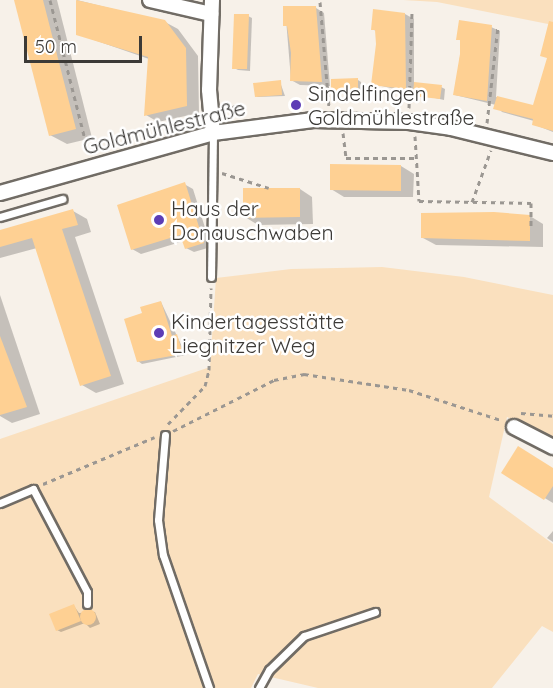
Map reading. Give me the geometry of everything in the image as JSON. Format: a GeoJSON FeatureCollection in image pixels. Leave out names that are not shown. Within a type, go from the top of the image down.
{"type":"FeatureCollection","features":[{"type":"Feature","properties":{"kind":"street"},"geometry":{"type":"LineString","coordinates":[[150,0],[212,7],[209,90],[213,133]]}},
{"type":"Feature","properties":{"kind":"street","name":"Goldmühlestraße"},"geometry":{"type":"LineString","coordinates":[[0,193],[213,133],[329,119],[486,135],[553,153]]}},
{"type":"Feature","properties":{"kind":"street"},"geometry":{"type":"LineString","coordinates":[[514,427],[553,447]]}},
{"type":"Feature","properties":{"kind":"lane"},"geometry":{"type":"LineString","coordinates":[[211,277],[213,133]]}},
{"type":"Feature","properties":{"kind":"lane"},"geometry":{"type":"LineString","coordinates":[[0,217],[62,199]]}},
{"type":"Feature","properties":{"kind":"lane"},"geometry":{"type":"LineString","coordinates":[[165,435],[158,520],[163,555],[209,688]]}},
{"type":"Feature","properties":{"kind":"lane"},"geometry":{"type":"LineString","coordinates":[[0,503],[33,489],[87,592],[87,604]]}},
{"type":"Feature","properties":{"kind":"lane"},"geometry":{"type":"LineString","coordinates":[[259,688],[269,670],[304,636],[375,612]]}},
{"type":"Feature","properties":{"kind":"path"},"geometry":{"type":"LineString","coordinates":[[50,0],[87,147]]}},
{"type":"Feature","properties":{"kind":"path"},"geometry":{"type":"LineString","coordinates":[[320,2],[329,119]]}},
{"type":"Feature","properties":{"kind":"path"},"geometry":{"type":"LineString","coordinates":[[412,11],[412,128],[419,201],[531,203],[531,226]]}},
{"type":"Feature","properties":{"kind":"path"},"geometry":{"type":"LineString","coordinates":[[486,135],[498,26]]}},
{"type":"Feature","properties":{"kind":"path"},"geometry":{"type":"LineString","coordinates":[[224,111],[239,104]]}},
{"type":"Feature","properties":{"kind":"path"},"geometry":{"type":"LineString","coordinates":[[188,130],[188,120],[202,116]]}},
{"type":"Feature","properties":{"kind":"path"},"geometry":{"type":"LineString","coordinates":[[342,132],[346,158],[416,159]]}},
{"type":"Feature","properties":{"kind":"path"},"geometry":{"type":"LineString","coordinates":[[472,202],[492,148]]}},
{"type":"Feature","properties":{"kind":"path"},"geometry":{"type":"LineString","coordinates":[[220,173],[269,188]]}},
{"type":"Feature","properties":{"kind":"path"},"geometry":{"type":"LineString","coordinates":[[170,421],[205,386],[209,370],[211,277]]}},
{"type":"Feature","properties":{"kind":"path"},"geometry":{"type":"LineString","coordinates":[[33,489],[141,440],[165,435],[274,380],[304,374],[409,390],[470,407],[514,427]]}},
{"type":"Feature","properties":{"kind":"path"},"geometry":{"type":"LineString","coordinates":[[520,413],[553,416]]}},
{"type":"Feature","properties":{"kind":"shaded area"},"geometry":{"type":"Polygon","coordinates":[[[403,0],[553,0],[553,25],[437,2],[403,0]]]}},
{"type":"Feature","properties":{"kind":"shaded area"},"geometry":{"type":"Polygon","coordinates":[[[382,267],[464,277],[553,295],[553,441],[507,417],[489,497],[553,544],[553,632],[542,626],[492,688],[318,688],[258,674],[251,688],[0,688],[0,439],[210,367],[216,278],[291,269],[382,267]]]}},
{"type":"Feature","properties":{"kind":"building"},"geometry":{"type":"Polygon","coordinates":[[[14,0],[43,0],[76,129],[49,136],[14,0]]]}},
{"type":"Feature","properties":{"kind":"building"},"geometry":{"type":"Polygon","coordinates":[[[76,0],[165,20],[186,48],[187,106],[144,116],[148,57],[76,35],[76,0]]]}},
{"type":"Feature","properties":{"kind":"building"},"geometry":{"type":"Polygon","coordinates":[[[283,6],[316,6],[322,82],[290,81],[291,53],[287,26],[283,26],[283,6]]]}},
{"type":"Feature","properties":{"kind":"building"},"geometry":{"type":"Polygon","coordinates":[[[373,9],[405,13],[406,89],[371,85],[376,44],[375,30],[371,30],[373,9]]]}},
{"type":"Feature","properties":{"kind":"building"},"geometry":{"type":"Polygon","coordinates":[[[234,14],[249,14],[247,69],[232,69],[234,14]]]}},
{"type":"Feature","properties":{"kind":"building"},"geometry":{"type":"Polygon","coordinates":[[[459,20],[492,25],[487,101],[453,95],[460,54],[460,40],[456,40],[459,20]]]}},
{"type":"Feature","properties":{"kind":"building"},"geometry":{"type":"Polygon","coordinates":[[[549,21],[553,22],[553,131],[532,125],[533,119],[493,109],[497,96],[533,105],[547,58],[540,56],[549,21]]]}},
{"type":"Feature","properties":{"kind":"building"},"geometry":{"type":"Polygon","coordinates":[[[358,78],[358,92],[331,92],[331,79],[358,78]]]}},
{"type":"Feature","properties":{"kind":"building"},"geometry":{"type":"Polygon","coordinates":[[[281,80],[282,95],[255,97],[253,83],[281,80]]]}},
{"type":"Feature","properties":{"kind":"building"},"geometry":{"type":"Polygon","coordinates":[[[414,82],[442,85],[440,99],[413,96],[414,82]]]}},
{"type":"Feature","properties":{"kind":"building"},"geometry":{"type":"Polygon","coordinates":[[[330,164],[401,165],[401,191],[330,190],[330,164]]]}},
{"type":"Feature","properties":{"kind":"building","name":"Haus der Donauschwaben"},"geometry":{"type":"Polygon","coordinates":[[[185,182],[204,243],[185,249],[180,235],[131,250],[117,205],[185,182]]]}},
{"type":"Feature","properties":{"kind":"building"},"geometry":{"type":"Polygon","coordinates":[[[243,188],[300,188],[300,217],[243,218],[243,188]]]}},
{"type":"Feature","properties":{"kind":"building"},"geometry":{"type":"Polygon","coordinates":[[[73,209],[78,225],[62,229],[111,376],[80,386],[32,238],[0,247],[0,230],[73,209]]]}},
{"type":"Feature","properties":{"kind":"building"},"geometry":{"type":"Polygon","coordinates":[[[494,212],[530,215],[530,241],[421,238],[421,213],[494,212]]]}},
{"type":"Feature","properties":{"kind":"building"},"geometry":{"type":"Polygon","coordinates":[[[161,301],[172,336],[177,334],[183,354],[137,362],[124,319],[142,313],[140,307],[161,301]]]}},
{"type":"Feature","properties":{"kind":"building"},"geometry":{"type":"Polygon","coordinates":[[[0,336],[27,407],[0,415],[0,336]]]}},
{"type":"Feature","properties":{"kind":"building"},"geometry":{"type":"Polygon","coordinates":[[[518,446],[553,468],[553,486],[544,500],[501,473],[518,446]]]}},
{"type":"Feature","properties":{"kind":"building"},"geometry":{"type":"Polygon","coordinates":[[[74,604],[81,621],[56,631],[49,614],[74,604]]]}},
{"type":"Feature","properties":{"kind":"building"},"geometry":{"type":"Polygon","coordinates":[[[88,609],[94,611],[96,617],[94,623],[88,625],[82,623],[80,617],[82,611],[88,609]]]}},
{"type":"Feature","properties":{"kind":"place","name":"Sindelfingen Goldmühlestraße"},"geometry":{"type":"Point","coordinates":[296,105]}},
{"type":"Feature","properties":{"kind":"place","name":"Haus der Donauschwaben"},"geometry":{"type":"Point","coordinates":[159,220]}},
{"type":"Feature","properties":{"kind":"place","name":"Kindertagesstätte Liegnitzer Weg"},"geometry":{"type":"Point","coordinates":[159,333]}}]}
